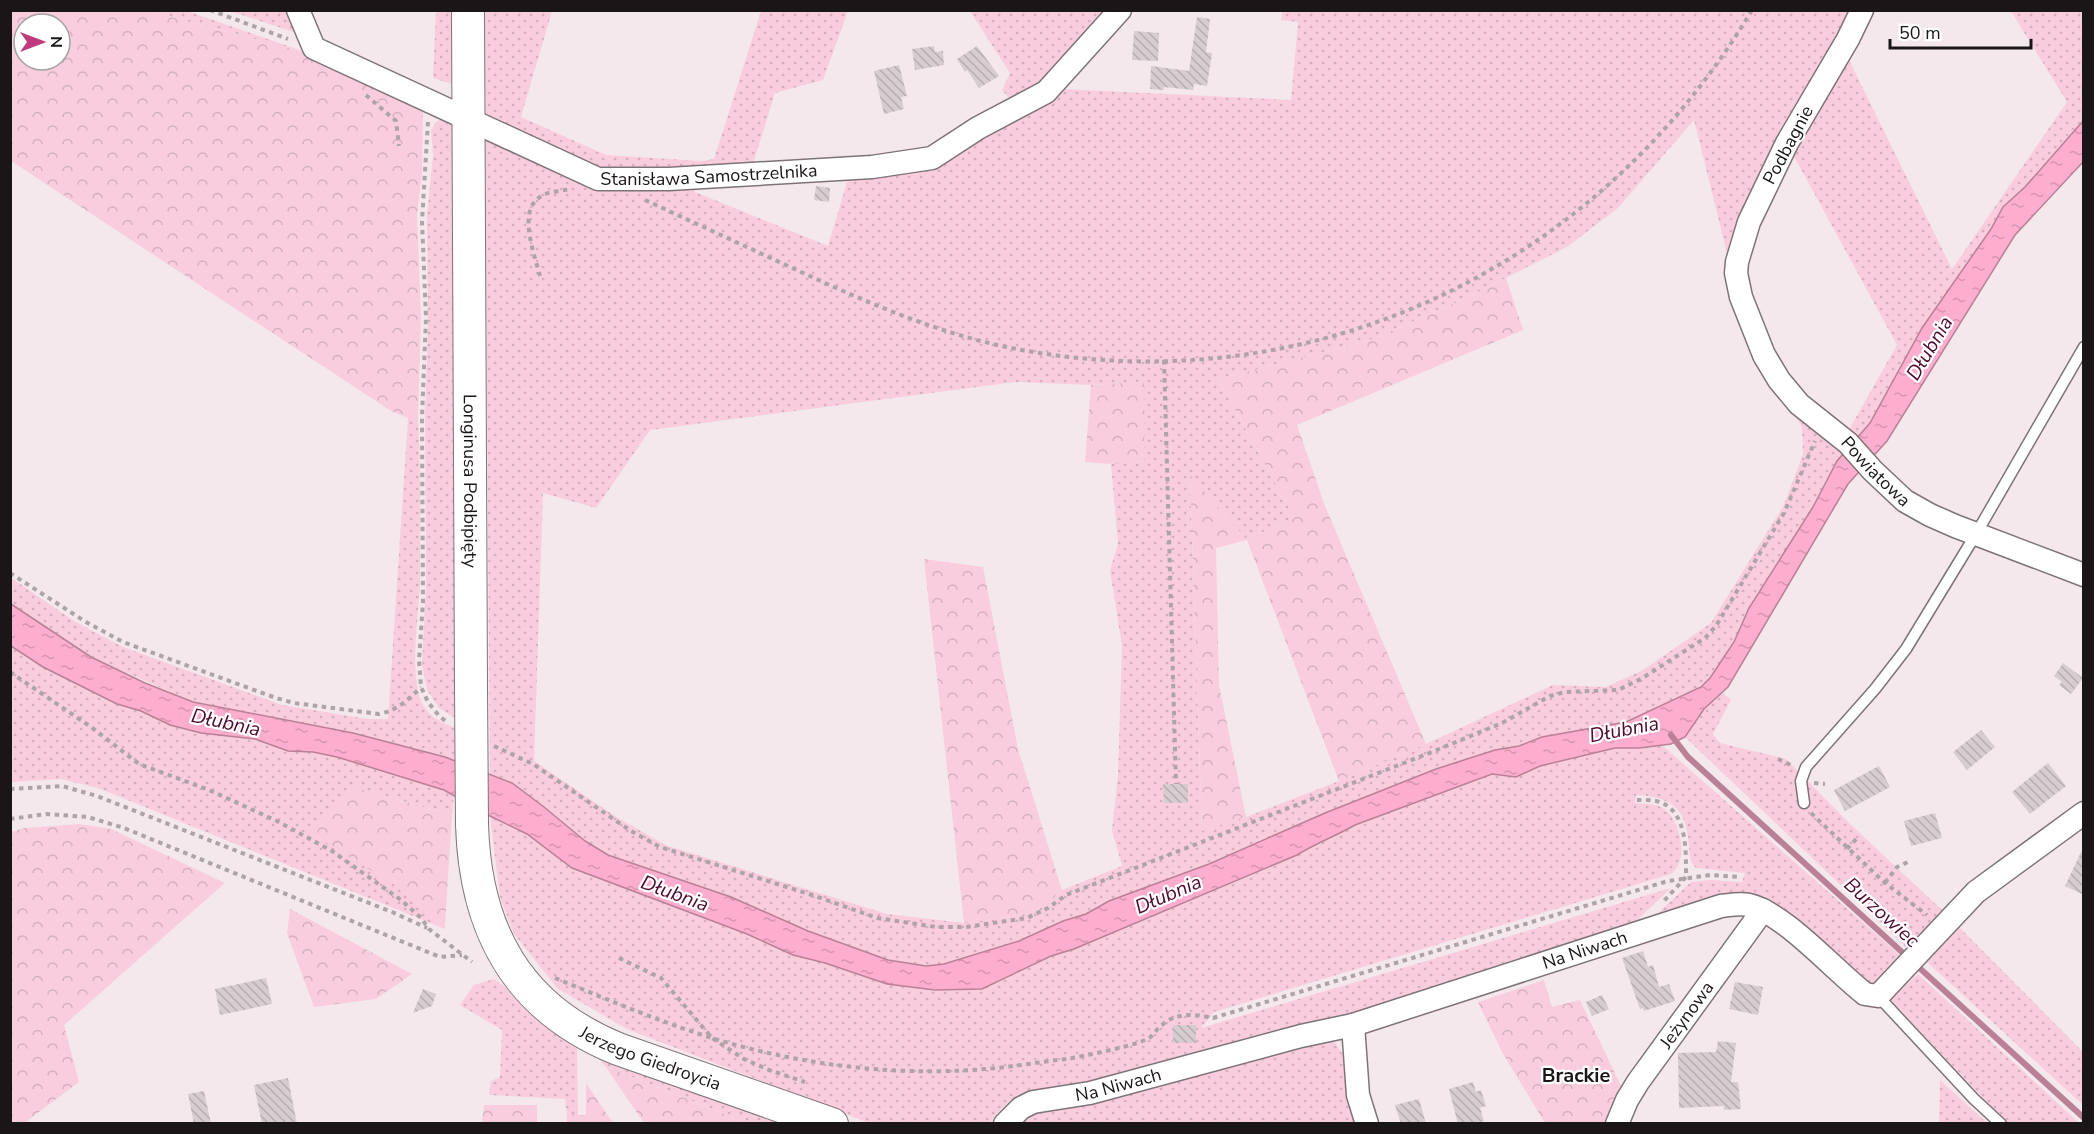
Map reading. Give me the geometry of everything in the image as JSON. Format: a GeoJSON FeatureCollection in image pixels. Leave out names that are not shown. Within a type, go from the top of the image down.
{"type":"FeatureCollection","features":[{"type":"Feature","properties":{"kind":"street"},"geometry":{"type":"LineString","coordinates":[[298,10],[314,48]]}},
{"type":"Feature","properties":{"kind":"street","name":"Longinusa Podbipięty"},"geometry":{"type":"LineString","coordinates":[[468,10],[472,824],[474,855],[481,895],[489,925],[499,946]]}},
{"type":"Feature","properties":{"kind":"street","name":"Stanisława Samostrzelnika"},"geometry":{"type":"LineString","coordinates":[[314,48],[433,105],[598,179],[680,178],[872,168],[932,158],[978,128],[1046,92],[1120,10]]}},
{"type":"Feature","properties":{"kind":"street","name":"Podbagnie"},"geometry":{"type":"LineString","coordinates":[[1738,287],[1737,262],[1749,222],[1787,143],[1848,39],[1862,10]]}},
{"type":"Feature","properties":{"kind":"street","name":"Powiatowa"},"geometry":{"type":"LineString","coordinates":[[1738,287],[1770,365],[1799,404],[1823,425],[1848,442],[1895,492],[1916,508],[1930,515],[2084,575]]}},
{"type":"Feature","properties":{"kind":"street"},"geometry":{"type":"LineString","coordinates":[[1881,994],[1934,923],[2084,813]]}},
{"type":"Feature","properties":{"kind":"street","name":"Na Niwach"},"geometry":{"type":"LineString","coordinates":[[1005,1124],[1022,1108],[1040,1100],[1090,1092],[1301,1036],[1353,1025],[1721,906],[1744,904],[1763,910],[1786,926],[1864,994],[1881,994]]}},
{"type":"Feature","properties":{"kind":"street","name":"Jeżynowa"},"geometry":{"type":"LineString","coordinates":[[1617,1124],[1638,1082],[1763,910]]}},
{"type":"Feature","properties":{"kind":"street","name":"Jerzego Giedroycia"},"geometry":{"type":"LineString","coordinates":[[499,946],[514,972],[533,992],[566,1021],[591,1037],[618,1049],[832,1124]]}},
{"type":"Feature","properties":{"kind":"street"},"geometry":{"type":"LineString","coordinates":[[1353,1025],[1358,1095],[1367,1124]]}},
{"type":"Feature","properties":{"kind":"lane"},"geometry":{"type":"LineString","coordinates":[[1804,803],[1801,781],[1806,767],[1898,660],[1976,534],[2084,348]]}},
{"type":"Feature","properties":{"kind":"lane"},"geometry":{"type":"LineString","coordinates":[[1881,994],[1974,1099],[2001,1124]]}},
{"type":"Feature","properties":{"kind":"path"},"geometry":{"type":"LineString","coordinates":[[210,10],[314,48]]}},
{"type":"Feature","properties":{"kind":"path"},"geometry":{"type":"LineString","coordinates":[[642,199],[859,298],[939,329],[996,344],[1058,356],[1107,360],[1164,360],[1237,356],[1347,332],[1399,314],[1444,295],[1502,264],[1542,239],[1574,215],[1638,158],[1702,85],[1752,10]]}},
{"type":"Feature","properties":{"kind":"path"},"geometry":{"type":"LineString","coordinates":[[433,105],[426,138],[426,179],[422,221],[426,318],[422,417],[423,602],[419,660],[421,687],[428,702],[439,716],[452,725]]}},
{"type":"Feature","properties":{"kind":"path"},"geometry":{"type":"LineString","coordinates":[[540,276],[528,220],[533,203],[538,197],[571,189],[598,179]]}},
{"type":"Feature","properties":{"kind":"path"},"geometry":{"type":"LineString","coordinates":[[1164,360],[1176,784]]}},
{"type":"Feature","properties":{"kind":"path"},"geometry":{"type":"LineString","coordinates":[[503,751],[533,764],[631,831],[660,847],[809,894],[876,918],[936,927],[966,927],[1027,918],[1048,908],[1066,895],[1502,723],[1550,696],[1565,692],[1618,690],[1641,679],[1705,638],[1716,626],[1784,513],[1812,445],[1823,425]]}},
{"type":"Feature","properties":{"kind":"path"},"geometry":{"type":"LineString","coordinates":[[10,573],[86,622],[123,642],[294,703],[379,714],[392,712],[421,687]]}},
{"type":"Feature","properties":{"kind":"path"},"geometry":{"type":"LineString","coordinates":[[10,672],[92,728],[139,764],[209,790],[268,816],[332,851],[401,900],[421,918],[429,929]]}},
{"type":"Feature","properties":{"kind":"path"},"geometry":{"type":"LineString","coordinates":[[1778,759],[1800,769]]}},
{"type":"Feature","properties":{"kind":"path"},"geometry":{"type":"LineString","coordinates":[[10,789],[62,786],[97,796],[392,912],[429,929],[472,962]]}},
{"type":"Feature","properties":{"kind":"path"},"geometry":{"type":"LineString","coordinates":[[1637,800],[1656,801],[1674,812],[1680,823],[1685,844],[1686,877],[1639,931]]}},
{"type":"Feature","properties":{"kind":"path"},"geometry":{"type":"LineString","coordinates":[[1804,803],[1847,849],[1934,923]]}},
{"type":"Feature","properties":{"kind":"path"},"geometry":{"type":"LineString","coordinates":[[10,819],[46,814],[88,818],[124,828],[440,957],[464,955]]}},
{"type":"Feature","properties":{"kind":"path"},"geometry":{"type":"LineString","coordinates":[[1847,849],[1858,837]]}},
{"type":"Feature","properties":{"kind":"path"},"geometry":{"type":"LineString","coordinates":[[1885,883],[1897,867],[1908,862]]}},
{"type":"Feature","properties":{"kind":"path"},"geometry":{"type":"LineString","coordinates":[[547,975],[620,1005],[712,1038],[774,1054],[817,1063],[900,1070],[984,1069],[1074,1058],[1149,1038],[1164,1023],[1175,1017],[1188,1015],[1213,1018],[1668,881],[1710,875],[1740,877]]}},
{"type":"Feature","properties":{"kind":"path"},"geometry":{"type":"LineString","coordinates":[[619,958],[661,978],[712,1038],[744,1059],[805,1082]]}},
{"type":"Feature","properties":{"kind":"green space"},"geometry":{"type":"Polygon","coordinates":[[[10,11],[148,11],[308,53],[423,110],[422,174],[417,215],[421,316],[418,418],[408,418],[391,411],[11,161],[10,11]]]}},
{"type":"Feature","properties":{"kind":"green space"},"geometry":{"type":"Polygon","coordinates":[[[148,11],[187,11],[308,53],[148,11]]]}},
{"type":"Feature","properties":{"kind":"green space"},"geometry":{"type":"Polygon","coordinates":[[[230,11],[288,12],[303,35],[230,11]]]}},
{"type":"Feature","properties":{"kind":"green space"},"geometry":{"type":"Polygon","coordinates":[[[436,11],[455,11],[455,85],[433,78],[436,11]]]}},
{"type":"Feature","properties":{"kind":"green space"},"geometry":{"type":"Polygon","coordinates":[[[479,11],[552,11],[521,117],[606,155],[702,161],[714,159],[761,11],[848,11],[823,80],[775,93],[753,164],[597,174],[484,118],[479,11]]]}},
{"type":"Feature","properties":{"kind":"green space"},"geometry":{"type":"Polygon","coordinates":[[[970,11],[1110,11],[1040,88],[1014,103],[1002,90],[1010,73],[970,11]]]}},
{"type":"Feature","properties":{"kind":"green space"},"geometry":{"type":"Polygon","coordinates":[[[1282,11],[1854,11],[1731,277],[1694,120],[1618,208],[1567,247],[1462,300],[1370,340],[1218,379],[1294,517],[1247,540],[1190,476],[1202,830],[1246,817],[1339,781],[1426,744],[1553,685],[1606,687],[1643,670],[1711,623],[1784,505],[1803,454],[1802,427],[1768,373],[1848,450],[1837,461],[1813,507],[1749,608],[1734,642],[1710,678],[1695,690],[1620,724],[1548,736],[1519,746],[1471,757],[1325,813],[1209,864],[1109,901],[1081,916],[1063,921],[1019,941],[944,964],[926,966],[896,963],[880,958],[808,931],[731,897],[608,855],[585,841],[512,783],[490,775],[485,139],[599,187],[693,184],[695,192],[828,246],[849,175],[903,169],[1061,89],[1291,100],[1298,22],[1281,20],[1282,11]],[[1015,382],[650,430],[596,508],[543,493],[534,761],[615,816],[665,845],[887,914],[964,923],[1025,914],[1047,904],[1062,890],[1122,866],[1112,830],[1118,775],[1122,646],[1110,570],[1118,544],[1111,464],[1144,461],[1144,382],[1091,385],[1015,382]]]}},
{"type":"Feature","properties":{"kind":"green space"},"geometry":{"type":"Polygon","coordinates":[[[2011,11],[2083,11],[2083,121],[2025,187],[2003,207],[1991,229],[1922,328],[1871,423],[1855,442],[1846,435],[1897,345],[1790,149],[1847,56],[1952,269],[2067,102],[2011,11]]]}},
{"type":"Feature","properties":{"kind":"green space"},"geometry":{"type":"Polygon","coordinates":[[[439,120],[451,124],[456,137],[455,718],[439,708],[427,690],[422,665],[426,585],[427,215],[433,155],[431,131],[439,120]]]}},
{"type":"Feature","properties":{"kind":"green space"},"geometry":{"type":"Polygon","coordinates":[[[1506,278],[1523,330],[1297,425],[1325,506],[1426,744],[1339,781],[1247,540],[1294,517],[1218,379],[1370,340],[1506,278]]]}},
{"type":"Feature","properties":{"kind":"green space"},"geometry":{"type":"Polygon","coordinates":[[[1144,382],[1144,461],[1111,464],[1085,462],[1091,385],[1144,382]]]}},
{"type":"Feature","properties":{"kind":"green space"},"geometry":{"type":"Polygon","coordinates":[[[408,418],[418,418],[419,438],[420,583],[416,679],[426,710],[437,720],[456,728],[456,761],[353,733],[193,702],[91,657],[11,604],[10,577],[74,621],[123,647],[282,705],[368,719],[388,719],[408,418]]]}},
{"type":"Feature","properties":{"kind":"green space"},"geometry":{"type":"Polygon","coordinates":[[[1190,475],[1247,540],[1216,548],[1219,685],[1246,817],[1202,831],[1190,475]]]}},
{"type":"Feature","properties":{"kind":"green space"},"geometry":{"type":"Polygon","coordinates":[[[924,559],[983,567],[1018,749],[1062,890],[1047,904],[1025,914],[964,923],[924,559]]]}},
{"type":"Feature","properties":{"kind":"green space"},"geometry":{"type":"Polygon","coordinates":[[[11,646],[29,659],[117,704],[141,711],[170,725],[201,733],[255,739],[288,751],[313,752],[337,757],[454,794],[452,815],[356,788],[310,832],[409,893],[432,917],[445,925],[445,929],[98,788],[61,779],[11,782],[11,646]]]}},
{"type":"Feature","properties":{"kind":"green space"},"geometry":{"type":"Polygon","coordinates":[[[1723,693],[1731,700],[1713,734],[1720,743],[1786,759],[1849,823],[1942,910],[1909,950],[1685,737],[1704,709],[1723,693]]]}},
{"type":"Feature","properties":{"kind":"green space"},"geometry":{"type":"Polygon","coordinates":[[[1663,746],[1901,956],[1875,986],[1861,981],[1769,906],[1658,917],[1659,912],[1691,882],[1711,880],[1742,882],[1745,873],[1696,868],[1690,858],[1688,833],[1681,814],[1668,802],[1649,796],[1636,795],[1635,803],[1652,804],[1663,808],[1676,825],[1681,852],[1677,868],[1671,874],[1214,1012],[1201,1028],[1671,888],[1631,926],[1341,1020],[1071,1088],[1046,1089],[1025,1094],[1006,1104],[990,1123],[869,1123],[627,1029],[558,989],[514,934],[500,897],[490,816],[527,834],[572,868],[810,960],[982,989],[1051,956],[1074,949],[1297,855],[1355,825],[1492,773],[1516,777],[1540,766],[1615,748],[1663,746]]]}},
{"type":"Feature","properties":{"kind":"green space"},"geometry":{"type":"Polygon","coordinates":[[[356,788],[452,815],[445,925],[432,917],[408,893],[309,832],[356,788]]]}},
{"type":"Feature","properties":{"kind":"green space"},"geometry":{"type":"Polygon","coordinates":[[[79,824],[111,829],[225,883],[64,1025],[79,1082],[27,1121],[29,1123],[11,1123],[11,832],[25,828],[79,824]]]}},
{"type":"Feature","properties":{"kind":"green space"},"geometry":{"type":"Polygon","coordinates":[[[290,909],[412,974],[376,999],[314,1007],[287,933],[290,909]]]}},
{"type":"Feature","properties":{"kind":"green space"},"geometry":{"type":"Polygon","coordinates":[[[1957,925],[2083,1052],[2083,1105],[1927,962],[1957,925]]]}},
{"type":"Feature","properties":{"kind":"green space"},"geometry":{"type":"Polygon","coordinates":[[[1918,974],[2079,1123],[2009,1123],[1994,1110],[1890,999],[1918,974]]]}},
{"type":"Feature","properties":{"kind":"green space"},"geometry":{"type":"Polygon","coordinates":[[[494,979],[577,1049],[578,1116],[567,1115],[565,1099],[489,1095],[491,1081],[500,1077],[502,1030],[460,1005],[474,985],[494,979]]]}},
{"type":"Feature","properties":{"kind":"green space"},"geometry":{"type":"Polygon","coordinates":[[[1544,980],[1552,1007],[1580,1000],[1622,1088],[1611,1123],[1545,1123],[1502,1052],[1478,1002],[1544,980]]]}},
{"type":"Feature","properties":{"kind":"green space"},"geometry":{"type":"Polygon","coordinates":[[[1333,1040],[1346,1059],[1359,1124],[1017,1124],[1040,1111],[1200,1075],[1333,1040]]]}},
{"type":"Feature","properties":{"kind":"green space"},"geometry":{"type":"Polygon","coordinates":[[[598,1058],[784,1123],[747,1123],[605,1066],[598,1058]]]}},
{"type":"Feature","properties":{"kind":"green space"},"geometry":{"type":"Polygon","coordinates":[[[605,1066],[747,1123],[644,1123],[605,1066]]]}},
{"type":"Feature","properties":{"kind":"green space"},"geometry":{"type":"Polygon","coordinates":[[[1940,1080],[1987,1123],[1939,1123],[1940,1080]]]}},
{"type":"Feature","properties":{"kind":"green space"},"geometry":{"type":"Polygon","coordinates":[[[586,1083],[613,1123],[567,1123],[567,1115],[586,1115],[586,1083]]]}},
{"type":"Feature","properties":{"kind":"green space"},"geometry":{"type":"Polygon","coordinates":[[[484,1105],[537,1105],[537,1123],[482,1123],[484,1105]]]}},
{"type":"Feature","properties":{"kind":"water","name":"Dłubnia"},"geometry":{"type":"Polygon","coordinates":[[[2083,121],[2083,162],[2015,235],[1887,441],[1848,484],[1728,687],[1704,709],[1685,737],[1671,744],[1615,748],[1540,766],[1516,777],[1492,774],[1355,825],[1297,855],[1074,949],[1051,956],[982,989],[935,990],[887,984],[793,955],[747,934],[572,868],[527,834],[444,790],[337,757],[313,752],[288,751],[255,739],[201,733],[170,725],[141,711],[117,704],[43,667],[11,646],[11,604],[91,657],[145,683],[193,702],[353,733],[445,757],[512,783],[585,841],[608,855],[731,897],[808,931],[888,960],[926,966],[944,964],[1019,941],[1063,921],[1086,914],[1109,901],[1209,864],[1325,813],[1436,769],[1495,750],[1519,746],[1542,737],[1626,722],[1701,687],[1710,678],[1734,642],[1749,608],[1813,507],[1837,461],[1870,423],[1922,328],[1991,229],[2003,207],[2025,187],[2083,121]]]}},
{"type":"Feature","properties":{"kind":"building"},"geometry":{"type":"Polygon","coordinates":[[[1197,17],[1210,19],[1206,52],[1212,53],[1207,86],[1194,84],[1193,90],[1164,87],[1164,90],[1150,89],[1151,66],[1189,71],[1197,17]]]}},
{"type":"Feature","properties":{"kind":"building"},"geometry":{"type":"Polygon","coordinates":[[[1134,31],[1159,33],[1158,61],[1132,60],[1134,31]]]}},
{"type":"Feature","properties":{"kind":"building"},"geometry":{"type":"Polygon","coordinates":[[[934,46],[935,52],[943,51],[944,65],[915,70],[912,49],[934,46]]]}},
{"type":"Feature","properties":{"kind":"building"},"geometry":{"type":"Polygon","coordinates":[[[977,46],[999,76],[979,88],[957,59],[977,46]]]}},
{"type":"Feature","properties":{"kind":"building"},"geometry":{"type":"Polygon","coordinates":[[[899,65],[907,96],[901,97],[904,109],[884,114],[874,71],[899,65]]]}},
{"type":"Feature","properties":{"kind":"building"},"geometry":{"type":"Polygon","coordinates":[[[816,186],[830,188],[829,202],[814,200],[816,186]]]}},
{"type":"Feature","properties":{"kind":"building"},"geometry":{"type":"Polygon","coordinates":[[[2063,663],[2083,678],[2071,694],[2059,685],[2062,682],[2054,676],[2063,663]]]}},
{"type":"Feature","properties":{"kind":"building"},"geometry":{"type":"Polygon","coordinates":[[[1981,730],[1995,747],[1967,770],[1953,752],[1981,730]]]}},
{"type":"Feature","properties":{"kind":"building"},"geometry":{"type":"Polygon","coordinates":[[[2048,763],[2066,786],[2030,814],[2012,792],[2048,763]]]}},
{"type":"Feature","properties":{"kind":"building"},"geometry":{"type":"Polygon","coordinates":[[[1879,766],[1890,787],[1845,811],[1834,790],[1879,766]]]}},
{"type":"Feature","properties":{"kind":"building"},"geometry":{"type":"Polygon","coordinates":[[[1163,784],[1188,784],[1188,803],[1164,803],[1163,784]]]}},
{"type":"Feature","properties":{"kind":"building"},"geometry":{"type":"Polygon","coordinates":[[[1935,813],[1942,838],[1911,846],[1904,821],[1935,813]]]}},
{"type":"Feature","properties":{"kind":"building"},"geometry":{"type":"Polygon","coordinates":[[[2084,846],[2084,895],[2065,886],[2084,846]]]}},
{"type":"Feature","properties":{"kind":"building"},"geometry":{"type":"Polygon","coordinates":[[[1643,951],[1648,967],[1653,965],[1659,987],[1669,984],[1675,1001],[1644,1011],[1643,1008],[1640,1009],[1622,958],[1643,951]]]}},
{"type":"Feature","properties":{"kind":"building"},"geometry":{"type":"Polygon","coordinates":[[[266,978],[272,1004],[220,1015],[215,989],[266,978]]]}},
{"type":"Feature","properties":{"kind":"building"},"geometry":{"type":"Polygon","coordinates":[[[1735,982],[1763,987],[1758,1015],[1729,1009],[1735,982]]]}},
{"type":"Feature","properties":{"kind":"building"},"geometry":{"type":"Polygon","coordinates":[[[423,989],[436,994],[432,1006],[413,1013],[423,989]]]}},
{"type":"Feature","properties":{"kind":"building"},"geometry":{"type":"Polygon","coordinates":[[[1602,995],[1609,1009],[1592,1016],[1586,1002],[1602,995]]]}},
{"type":"Feature","properties":{"kind":"building"},"geometry":{"type":"Polygon","coordinates":[[[1173,1025],[1196,1025],[1196,1043],[1173,1043],[1173,1025]]]}},
{"type":"Feature","properties":{"kind":"building"},"geometry":{"type":"Polygon","coordinates":[[[1718,1041],[1736,1043],[1731,1082],[1738,1082],[1741,1109],[1724,1110],[1724,1106],[1679,1108],[1678,1053],[1716,1052],[1718,1041]]]}},
{"type":"Feature","properties":{"kind":"building"},"geometry":{"type":"Polygon","coordinates":[[[288,1078],[297,1124],[262,1124],[254,1085],[288,1078]]]}},
{"type":"Feature","properties":{"kind":"building"},"geometry":{"type":"Polygon","coordinates":[[[1473,1082],[1476,1092],[1481,1090],[1486,1106],[1480,1108],[1484,1121],[1474,1124],[1458,1124],[1449,1089],[1473,1082]]]}},
{"type":"Feature","properties":{"kind":"building"},"geometry":{"type":"Polygon","coordinates":[[[204,1091],[211,1124],[194,1124],[188,1094],[204,1091]]]}},
{"type":"Feature","properties":{"kind":"building"},"geometry":{"type":"Polygon","coordinates":[[[1419,1099],[1426,1124],[1401,1124],[1395,1105],[1419,1099]]]}},
{"type":"Feature","properties":{"kind":"waterway","name":"Burzowiec"},"geometry":{"type":"LineString","coordinates":[[1671,735],[1688,757],[2084,1118]]}},
{"type":"Feature","properties":{"kind":"district","name":"Brackie"},"geometry":{"type":"Point","coordinates":[1576,1075]}}]}
